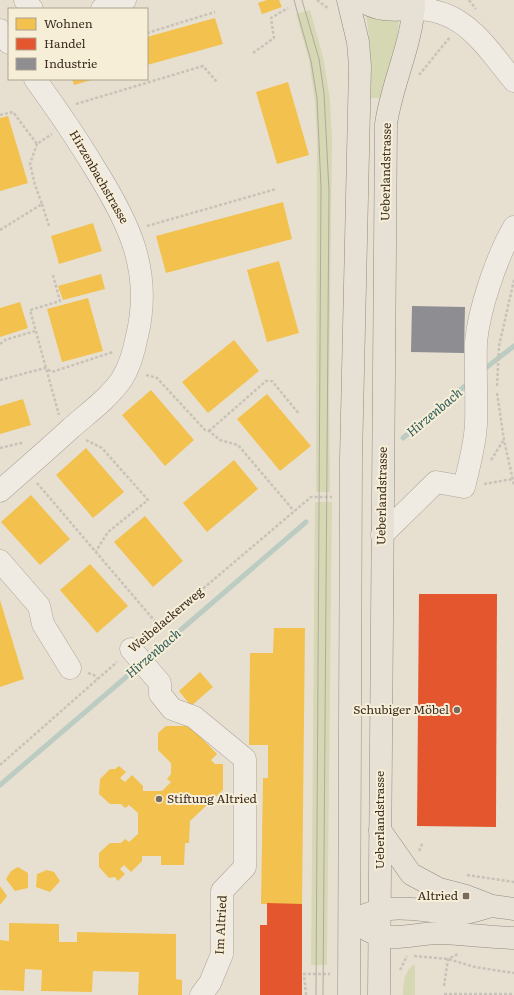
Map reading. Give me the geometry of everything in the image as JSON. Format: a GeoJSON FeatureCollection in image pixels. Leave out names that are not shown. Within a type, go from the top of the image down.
{"type":"FeatureCollection","features":[{"type":"Feature","properties":{"kind":"main road"},"geometry":{"type":"LineString","coordinates":[[361,0],[367,5],[381,9],[419,3]]}},
{"type":"Feature","properties":{"kind":"main road","name":"Ueberlandstrasse"},"geometry":{"type":"LineString","coordinates":[[379,995],[386,124],[389,103],[419,3]]}},
{"type":"Feature","properties":{"kind":"main road"},"geometry":{"type":"LineString","coordinates":[[340,6],[358,42],[360,66],[351,459],[349,995]]}},
{"type":"Feature","properties":{"kind":"main road"},"geometry":{"type":"LineString","coordinates":[[380,830],[411,874],[439,889],[466,896],[492,906],[514,909]]}},
{"type":"Feature","properties":{"kind":"main road"},"geometry":{"type":"LineString","coordinates":[[349,921],[379,909],[404,907],[465,913],[492,906]]}},
{"type":"Feature","properties":{"kind":"main road"},"geometry":{"type":"LineString","coordinates":[[349,921],[380,937],[405,937],[438,933],[514,938]]}},
{"type":"Feature","properties":{"kind":"street"},"geometry":{"type":"LineString","coordinates":[[25,0],[31,8]]}},
{"type":"Feature","properties":{"kind":"street"},"geometry":{"type":"LineString","coordinates":[[105,8],[125,0]]}},
{"type":"Feature","properties":{"kind":"street"},"geometry":{"type":"LineString","coordinates":[[419,3],[424,9],[447,14],[461,21],[481,40],[514,81]]}},
{"type":"Feature","properties":{"kind":"street"},"geometry":{"type":"LineString","coordinates":[[0,30],[8,42]]}},
{"type":"Feature","properties":{"kind":"street","name":"Hirzenbachstrasse"},"geometry":{"type":"LineString","coordinates":[[0,491],[98,405],[122,378],[128,368],[135,346],[142,308],[142,283],[137,253],[128,225],[111,193],[74,133],[37,80]]}},
{"type":"Feature","properties":{"kind":"street"},"geometry":{"type":"LineString","coordinates":[[436,482],[464,486],[474,448],[476,425],[476,341],[487,290],[506,240],[514,227]]}},
{"type":"Feature","properties":{"kind":"street"},"geometry":{"type":"LineString","coordinates":[[382,535],[436,482],[474,448]]}},
{"type":"Feature","properties":{"kind":"street"},"geometry":{"type":"LineString","coordinates":[[0,561],[38,606],[43,624],[70,668]]}},
{"type":"Feature","properties":{"kind":"street","name":"Im Altried"},"geometry":{"type":"LineString","coordinates":[[131,650],[160,683],[160,694],[172,709],[194,717],[244,759],[245,867],[222,891],[222,954],[210,983],[201,995]]}},
{"type":"Feature","properties":{"kind":"path"},"geometry":{"type":"LineString","coordinates":[[317,0],[340,6]]}},
{"type":"Feature","properties":{"kind":"path"},"geometry":{"type":"LineString","coordinates":[[469,0],[472,3]]}},
{"type":"Feature","properties":{"kind":"path"},"geometry":{"type":"LineString","coordinates":[[253,53],[274,38],[271,18],[288,8]]}},
{"type":"Feature","properties":{"kind":"path"},"geometry":{"type":"LineString","coordinates":[[148,33],[215,12]]}},
{"type":"Feature","properties":{"kind":"path"},"geometry":{"type":"LineString","coordinates":[[414,80],[454,33]]}},
{"type":"Feature","properties":{"kind":"path"},"geometry":{"type":"LineString","coordinates":[[74,104],[203,66],[217,82]]}},
{"type":"Feature","properties":{"kind":"path"},"geometry":{"type":"LineString","coordinates":[[0,115],[13,112],[37,144]]}},
{"type":"Feature","properties":{"kind":"path"},"geometry":{"type":"LineString","coordinates":[[49,226],[35,185],[30,164],[37,144],[56,132]]}},
{"type":"Feature","properties":{"kind":"path"},"geometry":{"type":"LineString","coordinates":[[146,227],[276,189]]}},
{"type":"Feature","properties":{"kind":"path"},"geometry":{"type":"LineString","coordinates":[[0,230],[42,204]]}},
{"type":"Feature","properties":{"kind":"path"},"geometry":{"type":"LineString","coordinates":[[53,275],[60,301],[30,310],[59,415]]}},
{"type":"Feature","properties":{"kind":"path"},"geometry":{"type":"LineString","coordinates":[[514,280],[500,346],[497,372],[497,394],[504,440],[514,485]]}},
{"type":"Feature","properties":{"kind":"path"},"geometry":{"type":"LineString","coordinates":[[0,344],[5,340],[35,331]]}},
{"type":"Feature","properties":{"kind":"path"},"geometry":{"type":"LineString","coordinates":[[0,380],[45,368],[52,372],[114,352]]}},
{"type":"Feature","properties":{"kind":"path"},"geometry":{"type":"LineString","coordinates":[[139,373],[157,378],[205,430],[209,431],[220,440],[238,445],[294,511]]}},
{"type":"Feature","properties":{"kind":"path"},"geometry":{"type":"LineString","coordinates":[[209,431],[266,381],[272,381],[299,414]]}},
{"type":"Feature","properties":{"kind":"path"},"geometry":{"type":"LineString","coordinates":[[80,437],[102,448],[148,500],[108,532],[96,551]]}},
{"type":"Feature","properties":{"kind":"path"},"geometry":{"type":"LineString","coordinates":[[0,448],[21,443],[24,446]]}},
{"type":"Feature","properties":{"kind":"path"},"geometry":{"type":"LineString","coordinates":[[503,481],[512,479]]}},
{"type":"Feature","properties":{"kind":"path"},"geometry":{"type":"LineString","coordinates":[[35,481],[159,626]]}},
{"type":"Feature","properties":{"kind":"path","name":"Weibelackerweg"},"geometry":{"type":"LineString","coordinates":[[0,765],[131,650],[311,497],[333,496]]}},
{"type":"Feature","properties":{"kind":"path"},"geometry":{"type":"LineString","coordinates":[[417,855],[423,842]]}},
{"type":"Feature","properties":{"kind":"path"},"geometry":{"type":"LineString","coordinates":[[460,874],[514,882]]}},
{"type":"Feature","properties":{"kind":"path"},"geometry":{"type":"LineString","coordinates":[[407,956],[448,959],[475,967],[514,973]]}},
{"type":"Feature","properties":{"kind":"path"},"geometry":{"type":"LineString","coordinates":[[444,986],[448,959]]}},
{"type":"Feature","properties":{"kind":"path"},"geometry":{"type":"LineString","coordinates":[[306,995],[304,974],[336,974]]}},
{"type":"Feature","properties":{"kind":"path"},"geometry":{"type":"LineString","coordinates":[[444,994],[514,994]]}},
{"type":"Feature","properties":{"kind":"green space"},"geometry":{"type":"Polygon","coordinates":[[[310,10],[323,57],[330,100],[332,139],[329,393],[330,492],[316,492],[317,139],[315,102],[309,60],[296,14],[310,10]]]}},
{"type":"Feature","properties":{"kind":"green space"},"geometry":{"type":"Polygon","coordinates":[[[366,14],[376,19],[399,21],[397,40],[380,98],[370,98],[369,36],[366,14]]]}},
{"type":"Feature","properties":{"kind":"green space"},"geometry":{"type":"Polygon","coordinates":[[[315,502],[332,502],[327,965],[311,965],[315,502]]]}},
{"type":"Feature","properties":{"kind":"green space"},"geometry":{"type":"Polygon","coordinates":[[[415,964],[415,995],[403,995],[406,974],[415,964]]]}},
{"type":"Feature","properties":{"kind":"building: Wohnen"},"geometry":{"type":"Polygon","coordinates":[[[267,0],[279,0],[282,7],[262,14],[258,3],[267,0]]]}},
{"type":"Feature","properties":{"kind":"building: Wohnen"},"geometry":{"type":"Polygon","coordinates":[[[215,18],[223,44],[148,65],[148,37],[215,18]]]}},
{"type":"Feature","properties":{"kind":"building: Wohnen"},"geometry":{"type":"Polygon","coordinates":[[[72,80],[92,80],[74,85],[72,80]]]}},
{"type":"Feature","properties":{"kind":"building: Wohnen"},"geometry":{"type":"Polygon","coordinates":[[[288,82],[309,155],[277,164],[256,92],[288,82]]]}},
{"type":"Feature","properties":{"kind":"building: Wohnen"},"geometry":{"type":"Polygon","coordinates":[[[8,116],[28,183],[0,191],[0,118],[8,116]]]}},
{"type":"Feature","properties":{"kind":"building: Wohnen"},"geometry":{"type":"Polygon","coordinates":[[[283,202],[292,239],[166,273],[156,236],[283,202]]]}},
{"type":"Feature","properties":{"kind":"building: Wohnen"},"geometry":{"type":"Polygon","coordinates":[[[93,223],[102,251],[59,264],[51,236],[93,223]]]}},
{"type":"Feature","properties":{"kind":"building: Wohnen"},"geometry":{"type":"Polygon","coordinates":[[[279,261],[299,333],[267,342],[247,270],[279,261]]]}},
{"type":"Feature","properties":{"kind":"building: Wohnen"},"geometry":{"type":"Polygon","coordinates":[[[101,274],[105,289],[63,300],[58,286],[101,274]]]}},
{"type":"Feature","properties":{"kind":"building: Wohnen"},"geometry":{"type":"Polygon","coordinates":[[[88,298],[103,351],[62,362],[47,309],[88,298]]]}},
{"type":"Feature","properties":{"kind":"building: Wohnen"},"geometry":{"type":"Polygon","coordinates":[[[20,302],[28,328],[0,337],[0,308],[20,302]]]}},
{"type":"Feature","properties":{"kind":"building: Wohnen"},"geometry":{"type":"Polygon","coordinates":[[[234,340],[259,371],[208,413],[182,382],[234,340]]]}},
{"type":"Feature","properties":{"kind":"building: Wohnen"},"geometry":{"type":"Polygon","coordinates":[[[151,390],[194,440],[165,466],[122,415],[151,390]]]}},
{"type":"Feature","properties":{"kind":"building: Wohnen"},"geometry":{"type":"Polygon","coordinates":[[[267,394],[311,446],[280,471],[237,419],[267,394]]]}},
{"type":"Feature","properties":{"kind":"building: Wohnen"},"geometry":{"type":"Polygon","coordinates":[[[23,399],[31,425],[0,434],[0,406],[23,399]]]}},
{"type":"Feature","properties":{"kind":"building: Wohnen"},"geometry":{"type":"Polygon","coordinates":[[[86,448],[124,492],[93,518],[56,475],[86,448]]]}},
{"type":"Feature","properties":{"kind":"building: Wohnen"},"geometry":{"type":"Polygon","coordinates":[[[234,460],[258,489],[207,532],[183,503],[234,460]]]}},
{"type":"Feature","properties":{"kind":"building: Wohnen"},"geometry":{"type":"Polygon","coordinates":[[[31,495],[70,539],[40,565],[1,522],[31,495]]]}},
{"type":"Feature","properties":{"kind":"building: Wohnen"},"geometry":{"type":"Polygon","coordinates":[[[145,516],[183,561],[153,587],[114,542],[145,516]]]}},
{"type":"Feature","properties":{"kind":"building: Wohnen"},"geometry":{"type":"Polygon","coordinates":[[[90,564],[128,606],[97,633],[60,590],[90,564]]]}},
{"type":"Feature","properties":{"kind":"building: Wohnen"},"geometry":{"type":"Polygon","coordinates":[[[0,600],[24,679],[0,687],[0,600]]]}},
{"type":"Feature","properties":{"kind":"building: Wohnen"},"geometry":{"type":"Polygon","coordinates":[[[274,628],[305,628],[302,904],[261,904],[263,778],[268,778],[268,745],[249,745],[250,653],[273,653],[274,628]]]}},
{"type":"Feature","properties":{"kind":"building: Wohnen"},"geometry":{"type":"Polygon","coordinates":[[[200,672],[213,687],[191,706],[179,691],[200,672]]]}},
{"type":"Feature","properties":{"kind":"building: Wohnen","name":"Stiftung Altried"},"geometry":{"type":"Polygon","coordinates":[[[166,726],[190,726],[217,754],[211,760],[215,764],[223,764],[223,790],[190,821],[189,843],[185,843],[184,865],[161,865],[161,856],[142,856],[142,861],[131,872],[124,865],[120,869],[125,874],[118,881],[115,877],[109,878],[99,867],[99,853],[110,843],[121,843],[125,839],[129,842],[138,834],[138,813],[129,805],[125,808],[121,804],[110,804],[99,794],[100,779],[110,769],[115,769],[119,766],[126,772],[120,778],[125,782],[132,775],[143,786],[143,791],[162,791],[171,782],[167,779],[171,774],[171,763],[158,750],[158,733],[166,726]]]}},
{"type":"Feature","properties":{"kind":"building: Wohnen"},"geometry":{"type":"Polygon","coordinates":[[[18,867],[28,873],[28,888],[15,891],[6,879],[11,871],[18,867]]]}},
{"type":"Feature","properties":{"kind":"building: Wohnen"},"geometry":{"type":"Polygon","coordinates":[[[47,870],[54,872],[60,881],[50,892],[36,887],[37,874],[47,870]]]}},
{"type":"Feature","properties":{"kind":"building: Wohnen"},"geometry":{"type":"Polygon","coordinates":[[[0,886],[7,896],[0,905],[0,886]]]}},
{"type":"Feature","properties":{"kind":"building: Wohnen"},"geometry":{"type":"Polygon","coordinates":[[[9,923],[59,924],[59,942],[77,942],[77,932],[176,934],[176,979],[182,980],[182,995],[138,995],[139,972],[93,971],[92,992],[41,991],[42,970],[25,969],[24,991],[0,990],[0,940],[9,941],[9,923]]]}},
{"type":"Feature","properties":{"kind":"building: Handel","name":"Schubiger Möbel"},"geometry":{"type":"Polygon","coordinates":[[[419,594],[497,594],[496,827],[417,826],[419,594]]]}},
{"type":"Feature","properties":{"kind":"building: Handel"},"geometry":{"type":"Polygon","coordinates":[[[267,903],[302,904],[302,995],[260,995],[260,925],[267,925],[267,903]]]}},
{"type":"Feature","properties":{"kind":"building: Industrie"},"geometry":{"type":"Polygon","coordinates":[[[412,306],[465,307],[464,353],[411,352],[412,306]]]}},
{"type":"Feature","properties":{"kind":"waterway","name":"Hirzenbach"},"geometry":{"type":"LineString","coordinates":[[487,367],[514,346]]}},
{"type":"Feature","properties":{"kind":"waterway","name":"Hirzenbach"},"geometry":{"type":"LineString","coordinates":[[403,438],[465,386]]}},
{"type":"Feature","properties":{"kind":"waterway","name":"Hirzenbach"},"geometry":{"type":"LineString","coordinates":[[147,659],[306,522]]}},
{"type":"Feature","properties":{"kind":"waterway","name":"Hirzenbach"},"geometry":{"type":"LineString","coordinates":[[0,785],[139,666]]}},
{"type":"Feature","properties":{"kind":"tram line"},"geometry":{"type":"LineString","coordinates":[[294,0],[311,61],[317,98],[321,187],[316,995]]}},
{"type":"Feature","properties":{"kind":"tram line"},"geometry":{"type":"LineString","coordinates":[[302,0],[319,59],[324,93],[329,191],[323,995]]}},
{"type":"Feature","properties":{"kind":"place","name":"Schubiger Möbel"},"geometry":{"type":"Point","coordinates":[457,710]}},
{"type":"Feature","properties":{"kind":"place","name":"Stiftung Altried"},"geometry":{"type":"Point","coordinates":[159,799]}},
{"type":"Feature","properties":{"kind":"place","name":"Altried"},"geometry":{"type":"Point","coordinates":[466,896]}}]}
